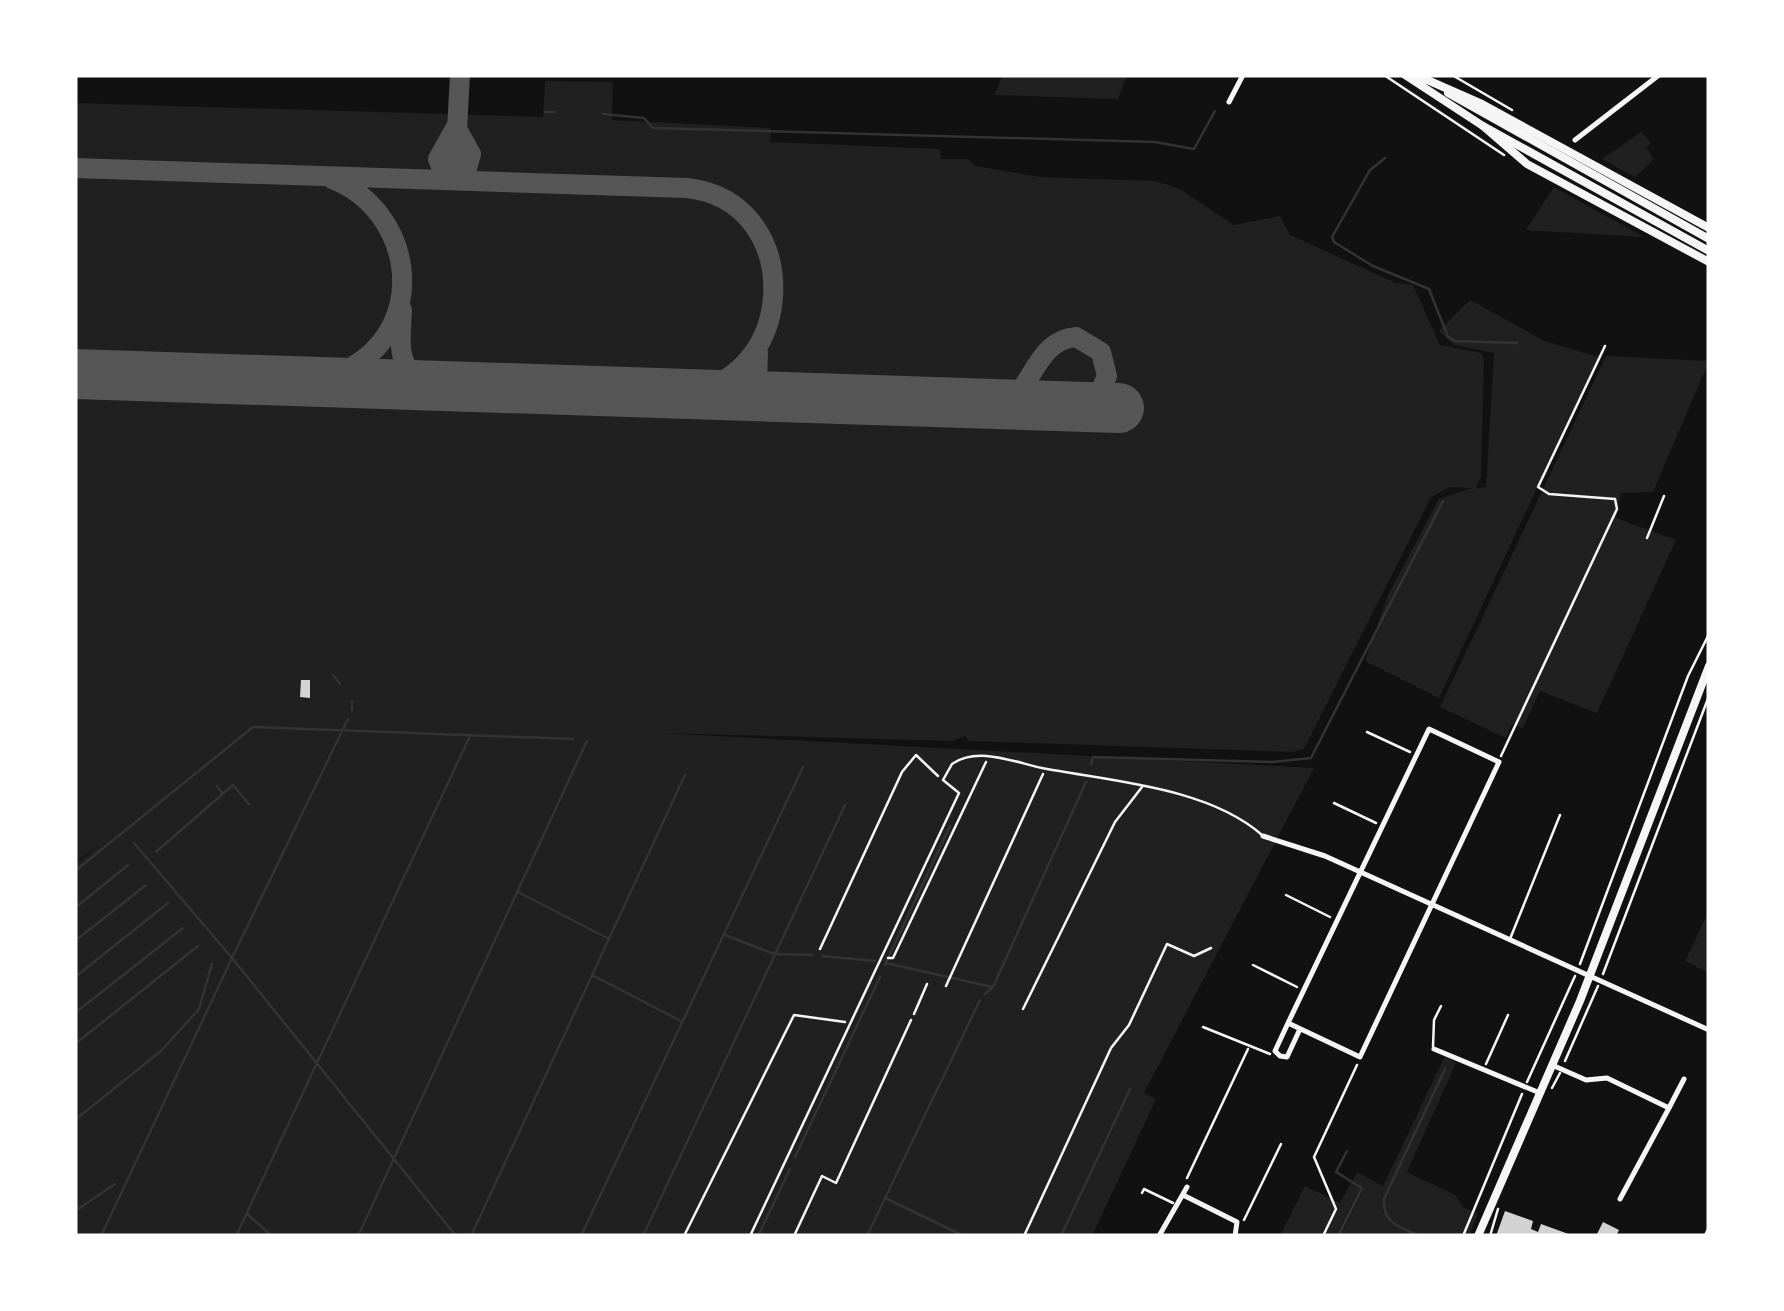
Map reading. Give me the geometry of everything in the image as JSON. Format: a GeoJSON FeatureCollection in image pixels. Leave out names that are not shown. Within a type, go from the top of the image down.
{"type":"FeatureCollection","features":[{"type":"Feature","properties":{"kind":"main road"},"geometry":{"type":"LineString","coordinates":[[1405,75],[1482,126],[1709,251]]}},
{"type":"Feature","properties":{"kind":"main road"},"geometry":{"type":"LineString","coordinates":[[1416,75],[1709,239]]}},
{"type":"Feature","properties":{"kind":"main road"},"geometry":{"type":"LineString","coordinates":[[1448,93],[1482,104],[1709,228]]}},
{"type":"Feature","properties":{"kind":"main road"},"geometry":{"type":"LineString","coordinates":[[1482,126],[1527,164],[1709,262]]}},
{"type":"Feature","properties":{"kind":"main road"},"geometry":{"type":"LineString","coordinates":[[1478,1236],[1590,976],[1709,666]]}},
{"type":"Feature","properties":{"kind":"street"},"geometry":{"type":"LineString","coordinates":[[1229,102],[1242,75]]}},
{"type":"Feature","properties":{"kind":"street"},"geometry":{"type":"LineString","coordinates":[[1575,140],[1659,75]]}},
{"type":"Feature","properties":{"kind":"street"},"geometry":{"type":"LineString","coordinates":[[1288,1023],[1360,1057],[1499,762],[1429,728],[1336,920],[1303,990],[1288,1023],[1275,1052],[1287,1057],[1300,1029]]}},
{"type":"Feature","properties":{"kind":"street"},"geometry":{"type":"LineString","coordinates":[[1263,836],[1360,872],[1709,1030]]}},
{"type":"Feature","properties":{"kind":"street"},"geometry":{"type":"LineString","coordinates":[[1434,1049],[1540,1093]]}},
{"type":"Feature","properties":{"kind":"street"},"geometry":{"type":"LineString","coordinates":[[1552,1064],[1586,1080],[1607,1078],[1669,1108]]}},
{"type":"Feature","properties":{"kind":"street"},"geometry":{"type":"LineString","coordinates":[[1620,1199],[1684,1079]]}},
{"type":"Feature","properties":{"kind":"street"},"geometry":{"type":"LineString","coordinates":[[1159,1236],[1187,1187]]}},
{"type":"Feature","properties":{"kind":"street"},"geometry":{"type":"LineString","coordinates":[[1185,1196],[1240,1224],[1235,1236]]}},
{"type":"Feature","properties":{"kind":"lane"},"geometry":{"type":"LineString","coordinates":[[750,1236],[959,793],[943,780],[958,759],[988,756],[1143,786],[1209,807],[1263,836]]}},
{"type":"Feature","properties":{"kind":"lane"},"geometry":{"type":"LineString","coordinates":[[1024,1008],[1115,822],[1143,786]]}},
{"type":"Feature","properties":{"kind":"lane"},"geometry":{"type":"LineString","coordinates":[[1510,940],[1560,815]]}},
{"type":"Feature","properties":{"kind":"lane"},"geometry":{"type":"LineString","coordinates":[[914,1014],[927,984]]}},
{"type":"Feature","properties":{"kind":"lane"},"geometry":{"type":"LineString","coordinates":[[1434,1049],[1434,1020],[1440,1006]]}},
{"type":"Feature","properties":{"kind":"path"},"geometry":{"type":"LineString","coordinates":[[1499,762],[1617,509],[1614,499],[1549,494],[1538,487],[1606,346]]}},
{"type":"Feature","properties":{"kind":"path"},"geometry":{"type":"LineString","coordinates":[[1647,538],[1664,496]]}},
{"type":"Feature","properties":{"kind":"path"},"geometry":{"type":"LineString","coordinates":[[1463,1236],[1578,970],[1688,676],[1709,634]]}},
{"type":"Feature","properties":{"kind":"path"},"geometry":{"type":"LineString","coordinates":[[1367,732],[1416,755]]}},
{"type":"Feature","properties":{"kind":"path"},"geometry":{"type":"LineString","coordinates":[[820,949],[902,772],[916,756],[943,780]]}},
{"type":"Feature","properties":{"kind":"path"},"geometry":{"type":"LineString","coordinates":[[882,958],[894,958],[988,756]]}},
{"type":"Feature","properties":{"kind":"path"},"geometry":{"type":"LineString","coordinates":[[946,986],[1046,768]]}},
{"type":"Feature","properties":{"kind":"path"},"geometry":{"type":"LineString","coordinates":[[1334,803],[1382,825]]}},
{"type":"Feature","properties":{"kind":"path"},"geometry":{"type":"LineString","coordinates":[[1286,895],[1336,920]]}},
{"type":"Feature","properties":{"kind":"path"},"geometry":{"type":"LineString","coordinates":[[1024,1236],[1110,1048],[1129,1026],[1167,944],[1194,956],[1211,948]]}},
{"type":"Feature","properties":{"kind":"path"},"geometry":{"type":"LineString","coordinates":[[1253,966],[1303,990]]}},
{"type":"Feature","properties":{"kind":"path"},"geometry":{"type":"LineString","coordinates":[[794,1236],[822,1176],[836,1184],[914,1014]]}},
{"type":"Feature","properties":{"kind":"path"},"geometry":{"type":"LineString","coordinates":[[684,1236],[794,1015],[851,1022]]}},
{"type":"Feature","properties":{"kind":"path"},"geometry":{"type":"LineString","coordinates":[[1484,1070],[1508,1015]]}},
{"type":"Feature","properties":{"kind":"path"},"geometry":{"type":"LineString","coordinates":[[1203,1027],[1248,1048],[1275,1052]]}},
{"type":"Feature","properties":{"kind":"path"},"geometry":{"type":"LineString","coordinates":[[1187,1187],[1188,1172],[1248,1048]]}},
{"type":"Feature","properties":{"kind":"path"},"geometry":{"type":"LineString","coordinates":[[1323,1236],[1336,1210],[1314,1157],[1360,1057]]}},
{"type":"Feature","properties":{"kind":"path"},"geometry":{"type":"LineString","coordinates":[[1240,1224],[1281,1144]]}},
{"type":"Feature","properties":{"kind":"path"},"geometry":{"type":"LineString","coordinates":[[1142,1193],[1144,1189],[1174,1204]]}},
{"type":"Feature","properties":{"kind":"shaded area"},"geometry":{"type":"Polygon","coordinates":[[[1003,75],[1127,75],[1118,99],[994,95],[1003,75]]]}},
{"type":"Feature","properties":{"kind":"shaded area"},"geometry":{"type":"Polygon","coordinates":[[[545,81],[613,82],[612,120],[771,128],[770,142],[940,149],[941,159],[968,159],[976,166],[1040,177],[1155,181],[1180,189],[1234,225],[1280,216],[1290,235],[1396,283],[1413,285],[1440,345],[1481,353],[1481,477],[1475,489],[1486,487],[1494,353],[1454,345],[1439,331],[1470,300],[1545,341],[1598,357],[1439,698],[1365,661],[1388,595],[1439,499],[1472,488],[1450,487],[1431,497],[1304,749],[1291,752],[969,741],[965,736],[952,741],[660,733],[1314,768],[1144,1093],[1156,1099],[1092,1236],[75,1236],[75,865],[101,843],[75,863],[75,103],[543,117],[545,81]]]}},
{"type":"Feature","properties":{"kind":"shaded area"},"geometry":{"type":"Polygon","coordinates":[[[1641,132],[1651,143],[1646,148],[1654,159],[1635,177],[1602,159],[1641,132]]]}},
{"type":"Feature","properties":{"kind":"shaded area"},"geometry":{"type":"Polygon","coordinates":[[[1554,187],[1644,237],[1526,230],[1554,187]]]}},
{"type":"Feature","properties":{"kind":"shaded area"},"geometry":{"type":"Polygon","coordinates":[[[1606,356],[1709,361],[1653,492],[1621,493],[1616,518],[1676,540],[1597,713],[1540,691],[1523,728],[1512,724],[1506,738],[1440,707],[1606,356]]]}},
{"type":"Feature","properties":{"kind":"shaded area"},"geometry":{"type":"Polygon","coordinates":[[[1709,911],[1709,973],[1685,961],[1709,911]]]}},
{"type":"Feature","properties":{"kind":"shaded area"},"geometry":{"type":"Polygon","coordinates":[[[1445,1056],[1456,1063],[1407,1172],[1455,1195],[1463,1207],[1478,1213],[1469,1236],[1280,1236],[1305,1186],[1340,1203],[1357,1172],[1383,1186],[1445,1056]]]}},
{"type":"Feature","properties":{"kind":"building"},"geometry":{"type":"Polygon","coordinates":[[[301,680],[310,680],[310,698],[300,697],[301,680]]]}},
{"type":"Feature","properties":{"kind":"building"},"geometry":{"type":"Polygon","coordinates":[[[1505,1211],[1533,1221],[1531,1229],[1538,1232],[1541,1224],[1574,1236],[1496,1236],[1505,1211]]]}},
{"type":"Feature","properties":{"kind":"building"},"geometry":{"type":"Polygon","coordinates":[[[1603,1222],[1619,1230],[1616,1236],[1596,1236],[1603,1222]]]}},
{"type":"Feature","properties":{"kind":"waterway"},"geometry":{"type":"LineString","coordinates":[[603,114],[644,118],[653,128],[1155,142],[1194,149],[1215,111]]}},
{"type":"Feature","properties":{"kind":"waterway"},"geometry":{"type":"LineString","coordinates":[[545,112],[555,112]]}},
{"type":"Feature","properties":{"kind":"waterway"},"geometry":{"type":"LineString","coordinates":[[1385,158],[1370,170],[1332,237],[1334,242],[1373,266],[1429,289],[1448,337],[1455,341],[1517,343]]}},
{"type":"Feature","properties":{"kind":"waterway"},"geometry":{"type":"LineString","coordinates":[[1091,764],[1093,757],[1272,762],[1311,758],[1443,501]]}},
{"type":"Feature","properties":{"kind":"waterway"},"geometry":{"type":"LineString","coordinates":[[333,675],[340,684]]}},
{"type":"Feature","properties":{"kind":"waterway"},"geometry":{"type":"LineString","coordinates":[[352,701],[352,710]]}},
{"type":"Feature","properties":{"kind":"waterway"},"geometry":{"type":"LineString","coordinates":[[348,719],[232,958],[456,1236]]}},
{"type":"Feature","properties":{"kind":"waterway"},"geometry":{"type":"LineString","coordinates":[[75,871],[253,727],[573,739]]}},
{"type":"Feature","properties":{"kind":"waterway"},"geometry":{"type":"LineString","coordinates":[[236,1236],[470,736]]}},
{"type":"Feature","properties":{"kind":"waterway"},"geometry":{"type":"LineString","coordinates":[[358,1236],[587,741]]}},
{"type":"Feature","properties":{"kind":"waterway"},"geometry":{"type":"LineString","coordinates":[[581,1236],[803,767]]}},
{"type":"Feature","properties":{"kind":"waterway"},"geometry":{"type":"LineString","coordinates":[[471,1236],[685,775]]}},
{"type":"Feature","properties":{"kind":"waterway"},"geometry":{"type":"LineString","coordinates":[[985,994],[993,987],[1086,782]]}},
{"type":"Feature","properties":{"kind":"waterway"},"geometry":{"type":"LineString","coordinates":[[156,852],[233,785],[249,804]]}},
{"type":"Feature","properties":{"kind":"waterway"},"geometry":{"type":"LineString","coordinates":[[217,786],[222,793]]}},
{"type":"Feature","properties":{"kind":"waterway"},"geometry":{"type":"LineString","coordinates":[[643,1236],[845,805]]}},
{"type":"Feature","properties":{"kind":"waterway"},"geometry":{"type":"LineString","coordinates":[[889,956],[950,826]]}},
{"type":"Feature","properties":{"kind":"waterway"},"geometry":{"type":"LineString","coordinates":[[101,1236],[232,958],[134,843]]}},
{"type":"Feature","properties":{"kind":"waterway"},"geometry":{"type":"LineString","coordinates":[[75,908],[128,865]]}},
{"type":"Feature","properties":{"kind":"waterway"},"geometry":{"type":"LineString","coordinates":[[75,941],[146,885]]}},
{"type":"Feature","properties":{"kind":"waterway"},"geometry":{"type":"LineString","coordinates":[[518,892],[609,939]]}},
{"type":"Feature","properties":{"kind":"waterway"},"geometry":{"type":"LineString","coordinates":[[75,977],[168,903]]}},
{"type":"Feature","properties":{"kind":"waterway"},"geometry":{"type":"LineString","coordinates":[[75,1013],[183,928]]}},
{"type":"Feature","properties":{"kind":"waterway"},"geometry":{"type":"LineString","coordinates":[[725,935],[774,954],[813,955]]}},
{"type":"Feature","properties":{"kind":"waterway"},"geometry":{"type":"LineString","coordinates":[[75,1044],[198,946]]}},
{"type":"Feature","properties":{"kind":"waterway"},"geometry":{"type":"LineString","coordinates":[[822,956],[875,961]]}},
{"type":"Feature","properties":{"kind":"waterway"},"geometry":{"type":"LineString","coordinates":[[885,965],[887,960]]}},
{"type":"Feature","properties":{"kind":"waterway"},"geometry":{"type":"LineString","coordinates":[[886,963],[992,987]]}},
{"type":"Feature","properties":{"kind":"waterway"},"geometry":{"type":"LineString","coordinates":[[75,1120],[161,1051],[199,1009],[212,964]]}},
{"type":"Feature","properties":{"kind":"waterway"},"geometry":{"type":"LineString","coordinates":[[592,975],[681,1021]]}},
{"type":"Feature","properties":{"kind":"waterway"},"geometry":{"type":"LineString","coordinates":[[795,1157],[880,977]]}},
{"type":"Feature","properties":{"kind":"waterway"},"geometry":{"type":"LineString","coordinates":[[867,1236],[980,1000]]}},
{"type":"Feature","properties":{"kind":"waterway"},"geometry":{"type":"LineString","coordinates":[[1420,1236],[1390,1219],[1384,1199],[1445,1069]]}},
{"type":"Feature","properties":{"kind":"waterway"},"geometry":{"type":"LineString","coordinates":[[1061,1236],[1130,1089]]}},
{"type":"Feature","properties":{"kind":"waterway"},"geometry":{"type":"LineString","coordinates":[[1338,1236],[1362,1188],[1336,1172],[1347,1151]]}},
{"type":"Feature","properties":{"kind":"waterway"},"geometry":{"type":"LineString","coordinates":[[758,1236],[790,1169]]}},
{"type":"Feature","properties":{"kind":"waterway"},"geometry":{"type":"LineString","coordinates":[[75,1211],[115,1184]]}},
{"type":"Feature","properties":{"kind":"waterway"},"geometry":{"type":"LineString","coordinates":[[885,1198],[964,1236]]}},
{"type":"Feature","properties":{"kind":"waterway"},"geometry":{"type":"LineString","coordinates":[[247,1214],[272,1236]]}},
{"type":"Feature","properties":{"kind":"taxiway"},"geometry":{"type":"LineString","coordinates":[[460,75],[455,167],[466,180]]}},
{"type":"Feature","properties":{"kind":"taxiway"},"geometry":{"type":"LineString","coordinates":[[446,180],[438,159],[456,127],[471,154],[464,180]]}},
{"type":"Feature","properties":{"kind":"taxiway"},"geometry":{"type":"LineString","coordinates":[[75,168],[687,188],[726,200],[753,224],[769,256],[773,292],[767,328],[749,359],[720,382],[681,393]]}},
{"type":"Feature","properties":{"kind":"taxiway"},"geometry":{"type":"LineString","coordinates":[[291,381],[329,376],[350,368],[376,348],[393,324],[401,297],[401,268],[394,241],[380,215],[359,194],[332,179]]}},
{"type":"Feature","properties":{"kind":"taxiway"},"geometry":{"type":"LineString","coordinates":[[402,310],[401,348],[407,367],[423,381],[437,386]]}},
{"type":"Feature","properties":{"kind":"taxiway"},"geometry":{"type":"LineString","coordinates":[[989,403],[1017,395],[1048,350],[1076,337],[1101,352],[1107,376],[1098,396],[1070,406]]}},
{"type":"Feature","properties":{"kind":"taxiway"},"geometry":{"type":"LineString","coordinates":[[758,352],[757,381],[775,401],[796,406],[846,399]]}},
{"type":"Feature","properties":{"kind":"runway"},"geometry":{"type":"LineString","coordinates":[[75,374],[1119,408]]}}]}
